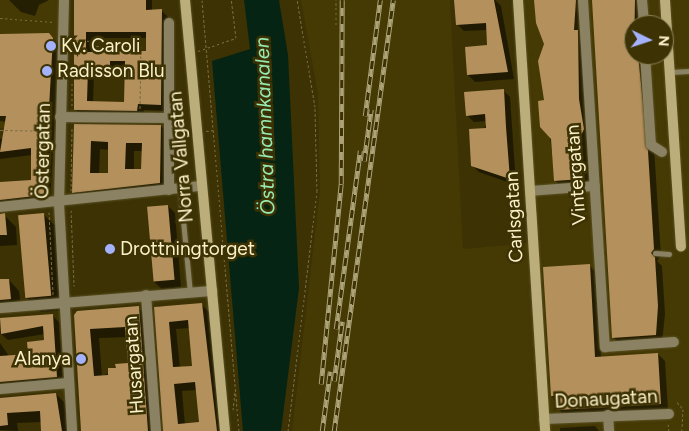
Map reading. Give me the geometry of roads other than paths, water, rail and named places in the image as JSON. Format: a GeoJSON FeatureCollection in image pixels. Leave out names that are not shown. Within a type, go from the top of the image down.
{"type":"FeatureCollection","features":[{"type":"Feature","properties":{"kind":"street","name":"Östergatan"},"geometry":{"type":"LineString","coordinates":[[64,0],[59,204],[69,302],[69,383],[72,431]]}},
{"type":"Feature","properties":{"kind":"street","name":"Norra Vallgatan"},"geometry":{"type":"LineString","coordinates":[[185,0],[225,431]]}},
{"type":"Feature","properties":{"kind":"street","name":"Carlsgatan"},"geometry":{"type":"LineString","coordinates":[[518,0],[545,431]]}},
{"type":"Feature","properties":{"kind":"street","name":"Vintergatan"},"geometry":{"type":"LineString","coordinates":[[583,0],[605,347],[674,342]]}},
{"type":"Feature","properties":{"kind":"street"},"geometry":{"type":"LineString","coordinates":[[642,0],[643,15]]}},
{"type":"Feature","properties":{"kind":"street"},"geometry":{"type":"LineString","coordinates":[[665,0],[685,245]]}},
{"type":"Feature","properties":{"kind":"street","name":"Norra Vallgatan"},"geometry":{"type":"LineString","coordinates":[[169,23],[169,190]]}},
{"type":"Feature","properties":{"kind":"street"},"geometry":{"type":"LineString","coordinates":[[646,65],[651,145],[662,152]]}},
{"type":"Feature","properties":{"kind":"street"},"geometry":{"type":"LineString","coordinates":[[60,118],[168,118]]}},
{"type":"Feature","properties":{"kind":"street"},"geometry":{"type":"LineString","coordinates":[[0,207],[71,203],[201,186]]}},
{"type":"Feature","properties":{"kind":"street"},"geometry":{"type":"LineString","coordinates":[[530,190],[595,186]]}},
{"type":"Feature","properties":{"kind":"street"},"geometry":{"type":"LineString","coordinates":[[0,308],[212,290]]}},
{"type":"Feature","properties":{"kind":"street","name":"Husargatan"},"geometry":{"type":"LineString","coordinates":[[146,295],[156,431]]}},
{"type":"Feature","properties":{"kind":"street"},"geometry":{"type":"LineString","coordinates":[[0,388],[69,383]]}},
{"type":"Feature","properties":{"kind":"street","name":"Donaugatan"},"geometry":{"type":"LineString","coordinates":[[544,419],[669,414]]}},
{"type":"Feature","properties":{"kind":"street"},"geometry":{"type":"LineString","coordinates":[[608,415],[608,431]]}},
{"type":"Feature","properties":{"kind":"lane"},"geometry":{"type":"LineString","coordinates":[[670,72],[689,71]]}},
{"type":"Feature","properties":{"kind":"lane","name":"Norra Vallgatan"},"geometry":{"type":"LineString","coordinates":[[180,189],[190,292]]}},
{"type":"Feature","properties":{"kind":"lane"},"geometry":{"type":"LineString","coordinates":[[655,253],[669,254]]}},
{"type":"Feature","properties":{"kind":"water","name":"Östra hamnkanalen"},"geometry":{"type":"Polygon","coordinates":[[[244,0],[279,0],[288,55],[299,288],[281,431],[243,431],[212,61],[250,49],[244,0]]]}},
{"type":"Feature","properties":{"kind":"railway"},"geometry":{"type":"LineString","coordinates":[[321,384],[341,184],[342,0]]}},
{"type":"Feature","properties":{"kind":"railway"},"geometry":{"type":"LineString","coordinates":[[365,116],[380,0]]}},
{"type":"Feature","properties":{"kind":"railway"},"geometry":{"type":"LineString","coordinates":[[334,431],[393,0]]}},
{"type":"Feature","properties":{"kind":"railway"},"geometry":{"type":"LineString","coordinates":[[364,161],[371,109]]}},
{"type":"Feature","properties":{"kind":"railway"},"geometry":{"type":"LineString","coordinates":[[336,329],[360,151]]}},
{"type":"Feature","properties":{"kind":"railway"},"geometry":{"type":"LineString","coordinates":[[334,381],[342,322]]}},
{"type":"Feature","properties":{"kind":"railway"},"geometry":{"type":"LineString","coordinates":[[322,431],[330,372]]}},
{"type":"Feature","properties":{"kind":"place","name":"Kv. Caroli"},"geometry":{"type":"Point","coordinates":[51,46]}},
{"type":"Feature","properties":{"kind":"place","name":"Radisson Blu"},"geometry":{"type":"Point","coordinates":[47,71]}},
{"type":"Feature","properties":{"kind":"place","name":"Drottningtorget"},"geometry":{"type":"Point","coordinates":[110,249]}},
{"type":"Feature","properties":{"kind":"place","name":"Alanya"},"geometry":{"type":"Point","coordinates":[81,359]}}]}
